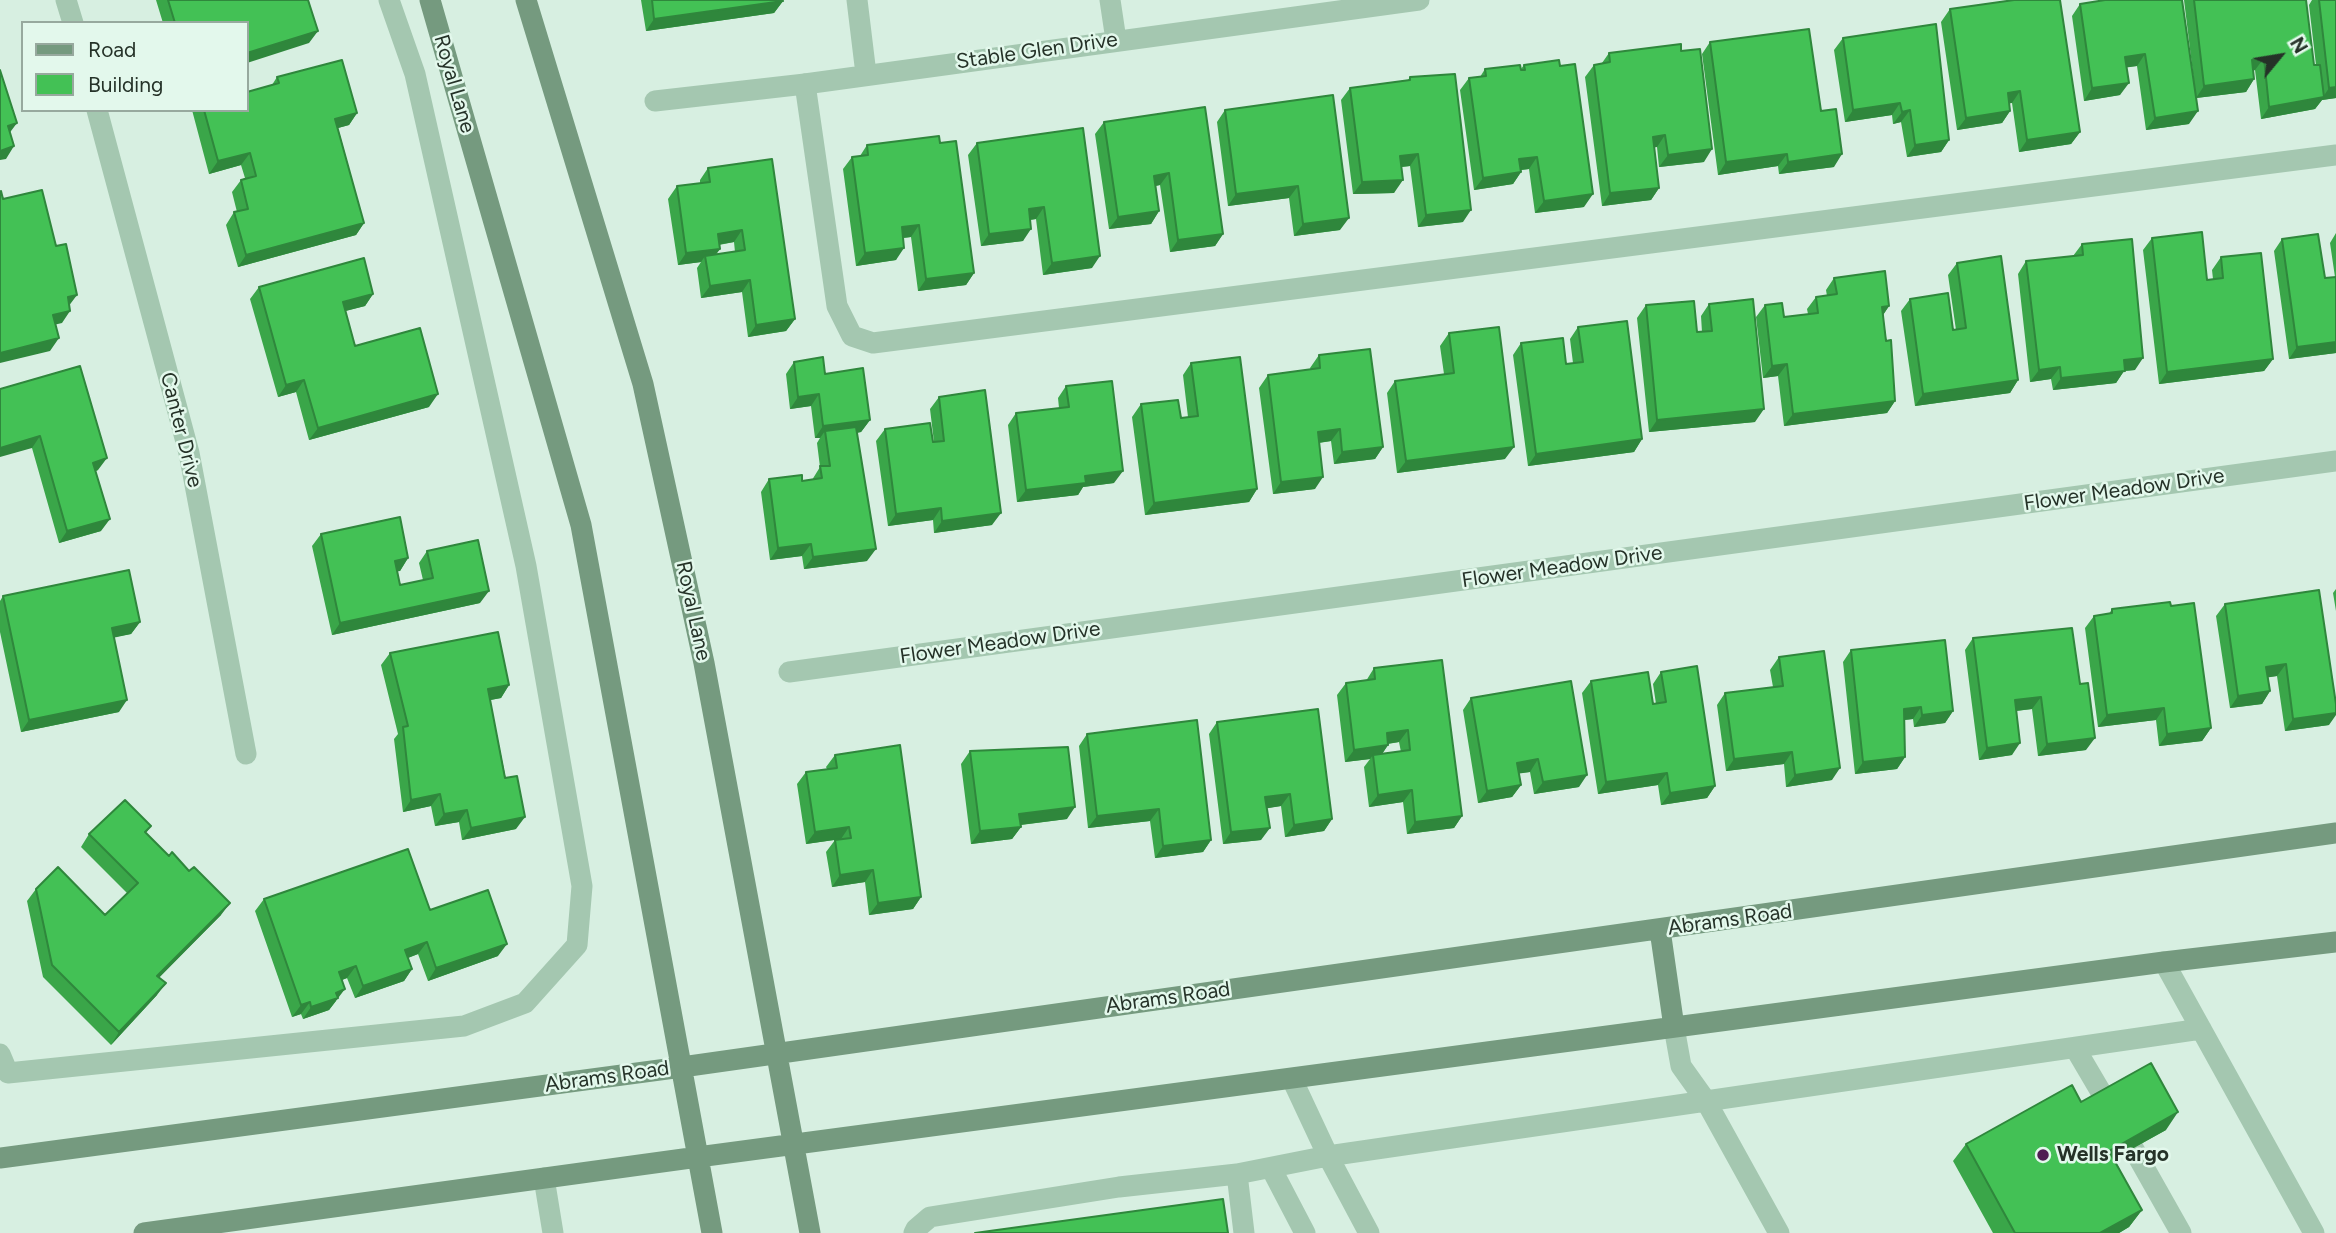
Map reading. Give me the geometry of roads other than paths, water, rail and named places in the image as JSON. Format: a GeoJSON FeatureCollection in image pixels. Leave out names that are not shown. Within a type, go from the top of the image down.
{"type":"FeatureCollection","features":[{"type":"Feature","properties":{"kind":"main road","name":"Royal Lane"},"geometry":{"type":"LineString","coordinates":[[430,0],[581,525],[712,1233]]}},
{"type":"Feature","properties":{"kind":"main road","name":"Royal Lane"},"geometry":{"type":"LineString","coordinates":[[526,0],[643,384],[704,663],[810,1233]]}},
{"type":"Feature","properties":{"kind":"main road","name":"Abrams Road"},"geometry":{"type":"LineString","coordinates":[[0,1158],[776,1054],[2336,833]]}},
{"type":"Feature","properties":{"kind":"main road"},"geometry":{"type":"LineString","coordinates":[[1660,930],[1674,1027]]}},
{"type":"Feature","properties":{"kind":"main road"},"geometry":{"type":"LineString","coordinates":[[145,1233],[2164,961],[2336,942]]}},
{"type":"Feature","properties":{"kind":"street"},"geometry":{"type":"LineString","coordinates":[[66,0],[72,21]]}},
{"type":"Feature","properties":{"kind":"street"},"geometry":{"type":"LineString","coordinates":[[3,1067],[464,1026],[525,1003],[577,945],[582,886],[526,566],[481,355],[415,75],[389,0]]}},
{"type":"Feature","properties":{"kind":"street"},"geometry":{"type":"LineString","coordinates":[[857,0],[866,74]]}},
{"type":"Feature","properties":{"kind":"street"},"geometry":{"type":"LineString","coordinates":[[1110,0],[1116,40]]}},
{"type":"Feature","properties":{"kind":"street","name":"Stable Glen Drive"},"geometry":{"type":"LineString","coordinates":[[655,101],[804,84],[1419,0]]}},
{"type":"Feature","properties":{"kind":"street"},"geometry":{"type":"LineString","coordinates":[[804,84],[836,306],[852,336],[873,343],[2336,155]]}},
{"type":"Feature","properties":{"kind":"street","name":"Canter Drive"},"geometry":{"type":"LineString","coordinates":[[98,112],[189,453],[246,754]]}},
{"type":"Feature","properties":{"kind":"street","name":"Flower Meadow Drive"},"geometry":{"type":"LineString","coordinates":[[789,672],[2336,461]]}},
{"type":"Feature","properties":{"kind":"street"},"geometry":{"type":"LineString","coordinates":[[2164,961],[2314,1233]]}},
{"type":"Feature","properties":{"kind":"street"},"geometry":{"type":"LineString","coordinates":[[1674,1027],[1681,1066],[1706,1101],[1779,1233]]}},
{"type":"Feature","properties":{"kind":"street"},"geometry":{"type":"LineString","coordinates":[[914,1233],[930,1217],[1119,1187],[1237,1174],[1328,1156],[2201,1029]]}},
{"type":"Feature","properties":{"kind":"street"},"geometry":{"type":"LineString","coordinates":[[2075,1048],[2105,1099]]}},
{"type":"Feature","properties":{"kind":"street"},"geometry":{"type":"LineString","coordinates":[[1292,1079],[1328,1156],[1369,1233]]}},
{"type":"Feature","properties":{"kind":"street"},"geometry":{"type":"LineString","coordinates":[[2133,1148],[2181,1233]]}},
{"type":"Feature","properties":{"kind":"street"},"geometry":{"type":"LineString","coordinates":[[1270,1168],[1305,1233]]}},
{"type":"Feature","properties":{"kind":"street"},"geometry":{"type":"LineString","coordinates":[[1237,1174],[1244,1233]]}},
{"type":"Feature","properties":{"kind":"street"},"geometry":{"type":"LineString","coordinates":[[544,1178],[553,1233]]}},
{"type":"Feature","properties":{"kind":"place","name":"Wells Fargo"},"geometry":{"type":"Point","coordinates":[2043,1155]}}]}
